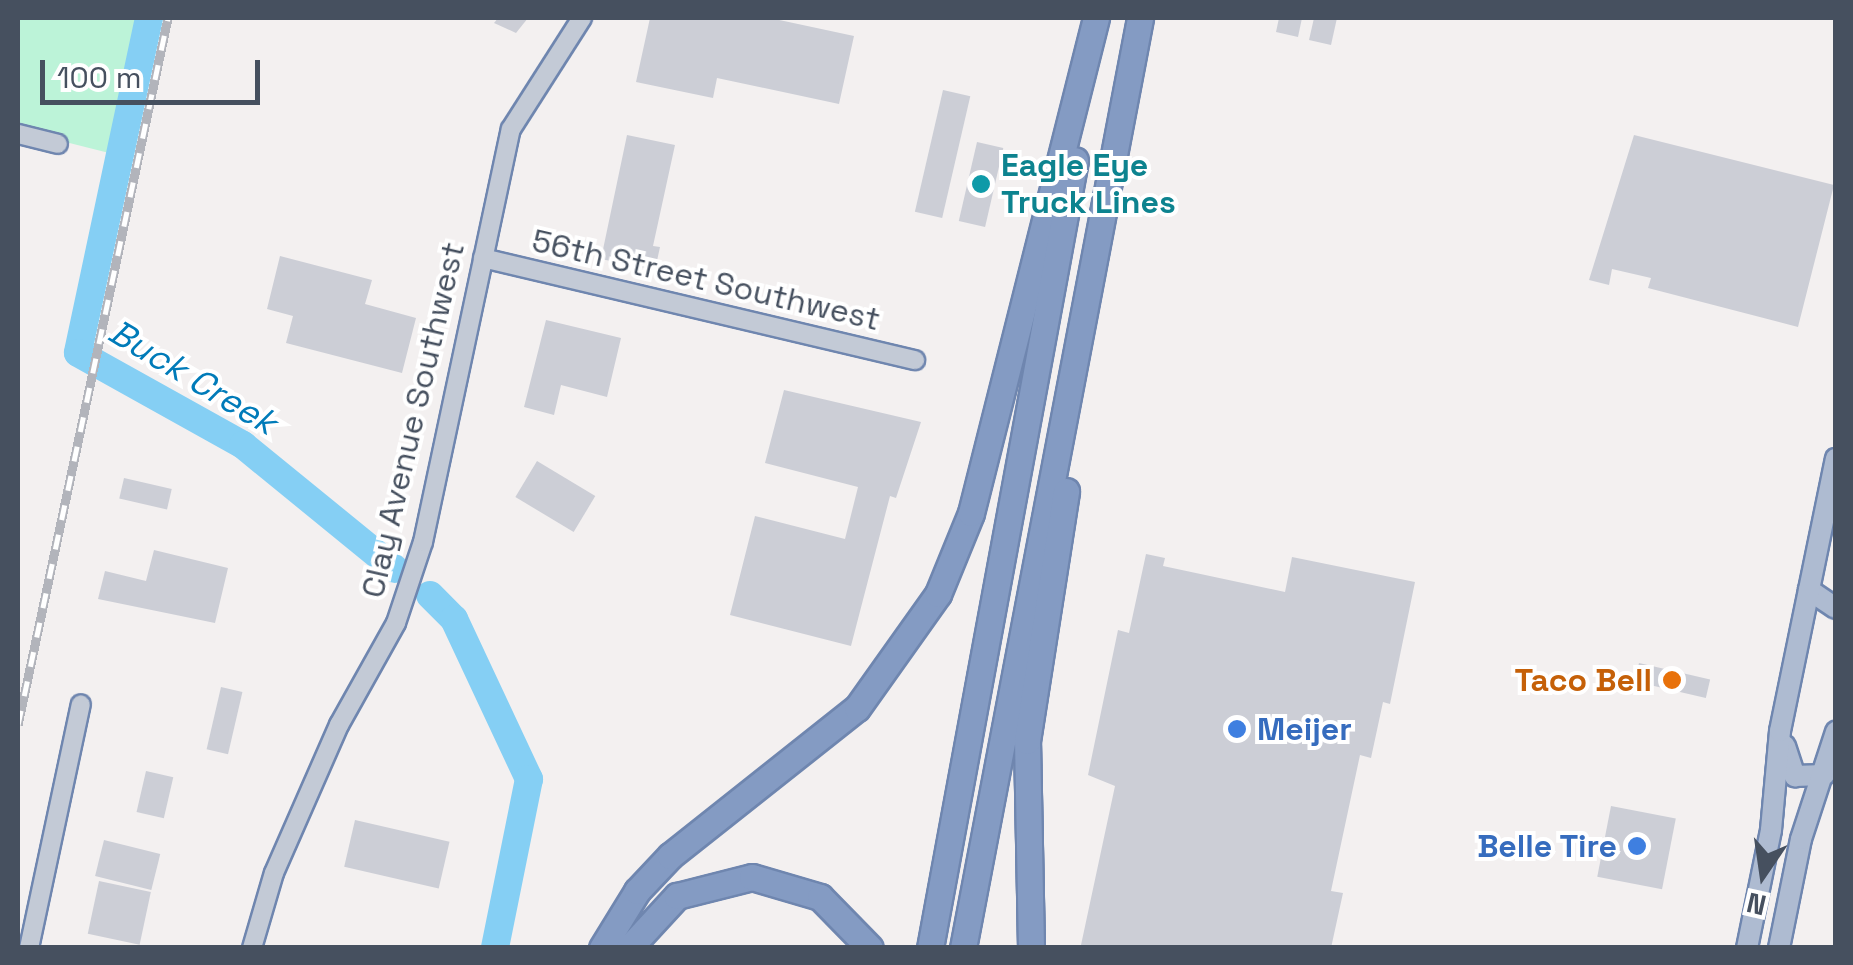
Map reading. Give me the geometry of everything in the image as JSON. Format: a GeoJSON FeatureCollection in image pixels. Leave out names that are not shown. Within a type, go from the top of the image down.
{"type":"FeatureCollection","features":[{"type":"Feature","properties":{"kind":"highway"},"geometry":{"type":"LineString","coordinates":[[602,948],[631,900],[670,856],[858,708],[938,594],[975,500],[1099,18]]}},
{"type":"Feature","properties":{"kind":"highway"},"geometry":{"type":"LineString","coordinates":[[930,948],[1099,18]]}},
{"type":"Feature","properties":{"kind":"highway"},"geometry":{"type":"LineString","coordinates":[[964,948],[1140,18]]}},
{"type":"Feature","properties":{"kind":"highway"},"geometry":{"type":"LineString","coordinates":[[1031,948],[1028,741],[1066,493],[1074,368]]}},
{"type":"Feature","properties":{"kind":"highway"},"geometry":{"type":"LineString","coordinates":[[629,948],[677,896],[752,877],[820,897],[870,948]]}},
{"type":"Feature","properties":{"kind":"main road"},"geometry":{"type":"LineString","coordinates":[[1747,948],[1771,830],[1782,719],[1836,459]]}},
{"type":"Feature","properties":{"kind":"main road"},"geometry":{"type":"LineString","coordinates":[[1809,590],[1836,608]]}},
{"type":"Feature","properties":{"kind":"main road"},"geometry":{"type":"LineString","coordinates":[[1782,719],[1792,772],[1805,779],[1824,775]]}},
{"type":"Feature","properties":{"kind":"main road"},"geometry":{"type":"LineString","coordinates":[[1779,948],[1802,840],[1836,732]]}},
{"type":"Feature","properties":{"kind":"street","name":"Clay Avenue Southwest"},"geometry":{"type":"LineString","coordinates":[[252,948],[274,874],[339,725],[402,606],[426,530],[511,129],[582,18]]}},
{"type":"Feature","properties":{"kind":"street"},"geometry":{"type":"LineString","coordinates":[[18,134],[58,144]]}},
{"type":"Feature","properties":{"kind":"street","name":"56th Street Southwest"},"geometry":{"type":"LineString","coordinates":[[483,258],[915,360]]}},
{"type":"Feature","properties":{"kind":"street"},"geometry":{"type":"LineString","coordinates":[[28,948],[81,704]]}},
{"type":"Feature","properties":{"kind":"green space"},"geometry":{"type":"Polygon","coordinates":[[[18,18],[147,18],[117,155],[18,130],[18,18]]]}},
{"type":"Feature","properties":{"kind":"building"},"geometry":{"type":"Polygon","coordinates":[[[498,18],[528,18],[516,33],[494,23],[498,18]]]}},
{"type":"Feature","properties":{"kind":"building"},"geometry":{"type":"Polygon","coordinates":[[[650,18],[770,18],[854,36],[839,104],[717,78],[713,98],[636,82],[650,18]]]}},
{"type":"Feature","properties":{"kind":"building"},"geometry":{"type":"Polygon","coordinates":[[[1279,18],[1302,18],[1298,37],[1276,32],[1279,18]]]}},
{"type":"Feature","properties":{"kind":"building"},"geometry":{"type":"Polygon","coordinates":[[[1314,18],[1337,18],[1331,45],[1309,40],[1314,18]]]}},
{"type":"Feature","properties":{"kind":"building"},"geometry":{"type":"Polygon","coordinates":[[[943,90],[970,96],[942,218],[915,212],[943,90]]]}},
{"type":"Feature","properties":{"kind":"building"},"geometry":{"type":"Polygon","coordinates":[[[627,135],[675,145],[653,246],[660,247],[655,270],[601,259],[627,135]]]}},
{"type":"Feature","properties":{"kind":"building"},"geometry":{"type":"Polygon","coordinates":[[[1634,135],[1834,185],[1798,327],[1648,288],[1651,278],[1612,269],[1609,285],[1589,280],[1634,135]]]}},
{"type":"Feature","properties":{"kind":"building","name":"Eagle Eye Truck Lines"},"geometry":{"type":"Polygon","coordinates":[[[977,142],[1003,148],[985,227],[959,221],[977,142]]]}},
{"type":"Feature","properties":{"kind":"building"},"geometry":{"type":"Polygon","coordinates":[[[280,256],[372,280],[365,304],[416,318],[402,373],[286,343],[293,316],[267,309],[280,256]]]}},
{"type":"Feature","properties":{"kind":"building"},"geometry":{"type":"Polygon","coordinates":[[[546,320],[621,338],[607,397],[561,385],[554,415],[524,407],[546,320]]]}},
{"type":"Feature","properties":{"kind":"building"},"geometry":{"type":"Polygon","coordinates":[[[784,390],[921,422],[896,498],[890,496],[851,646],[730,615],[755,516],[845,539],[858,487],[765,463],[784,390]]]}},
{"type":"Feature","properties":{"kind":"building"},"geometry":{"type":"Polygon","coordinates":[[[537,461],[595,496],[574,532],[515,497],[537,461]]]}},
{"type":"Feature","properties":{"kind":"building"},"geometry":{"type":"Polygon","coordinates":[[[124,478],[172,489],[167,509],[119,498],[124,478]]]}},
{"type":"Feature","properties":{"kind":"building"},"geometry":{"type":"Polygon","coordinates":[[[154,550],[228,568],[215,623],[98,599],[105,571],[146,581],[154,550]]]}},
{"type":"Feature","properties":{"kind":"building","name":"Meijer"},"geometry":{"type":"Polygon","coordinates":[[[1146,554],[1165,558],[1163,566],[1285,592],[1292,557],[1415,582],[1390,704],[1383,702],[1371,758],[1360,755],[1331,891],[1343,893],[1331,948],[1081,945],[1115,786],[1088,775],[1118,630],[1129,633],[1146,554]]]}},
{"type":"Feature","properties":{"kind":"building","name":"Taco Bell"},"geometry":{"type":"Polygon","coordinates":[[[1639,663],[1710,679],[1706,698],[1635,682],[1639,663]]]}},
{"type":"Feature","properties":{"kind":"building"},"geometry":{"type":"Polygon","coordinates":[[[221,687],[242,692],[228,754],[207,749],[221,687]]]}},
{"type":"Feature","properties":{"kind":"building"},"geometry":{"type":"Polygon","coordinates":[[[146,771],[173,777],[164,818],[137,812],[146,771]]]}},
{"type":"Feature","properties":{"kind":"building","name":"Belle Tire"},"geometry":{"type":"Polygon","coordinates":[[[1611,806],[1676,819],[1662,889],[1597,877],[1611,806]]]}},
{"type":"Feature","properties":{"kind":"building"},"geometry":{"type":"Polygon","coordinates":[[[355,820],[450,842],[439,889],[344,867],[355,820]]]}},
{"type":"Feature","properties":{"kind":"building"},"geometry":{"type":"Polygon","coordinates":[[[104,840],[160,854],[151,890],[95,876],[104,840]]]}},
{"type":"Feature","properties":{"kind":"building"},"geometry":{"type":"Polygon","coordinates":[[[99,881],[151,892],[140,945],[88,934],[99,881]]]}},
{"type":"Feature","properties":{"kind":"waterway","name":"Buck Creek"},"geometry":{"type":"LineString","coordinates":[[149,18],[78,353],[243,445],[395,569]]}},
{"type":"Feature","properties":{"kind":"waterway","name":"Buck Creek"},"geometry":{"type":"LineString","coordinates":[[430,595],[454,619],[529,779],[495,948]]}},
{"type":"Feature","properties":{"kind":"railway"},"geometry":{"type":"LineString","coordinates":[[18,725],[168,18]]}},
{"type":"Feature","properties":{"kind":"place","name":"Eagle Eye Truck Lines"},"geometry":{"type":"Point","coordinates":[981,184]}},
{"type":"Feature","properties":{"kind":"place","name":"Taco Bell"},"geometry":{"type":"Point","coordinates":[1672,680]}},
{"type":"Feature","properties":{"kind":"place","name":"Meijer"},"geometry":{"type":"Point","coordinates":[1237,729]}},
{"type":"Feature","properties":{"kind":"place","name":"Belle Tire"},"geometry":{"type":"Point","coordinates":[1637,846]}}]}
